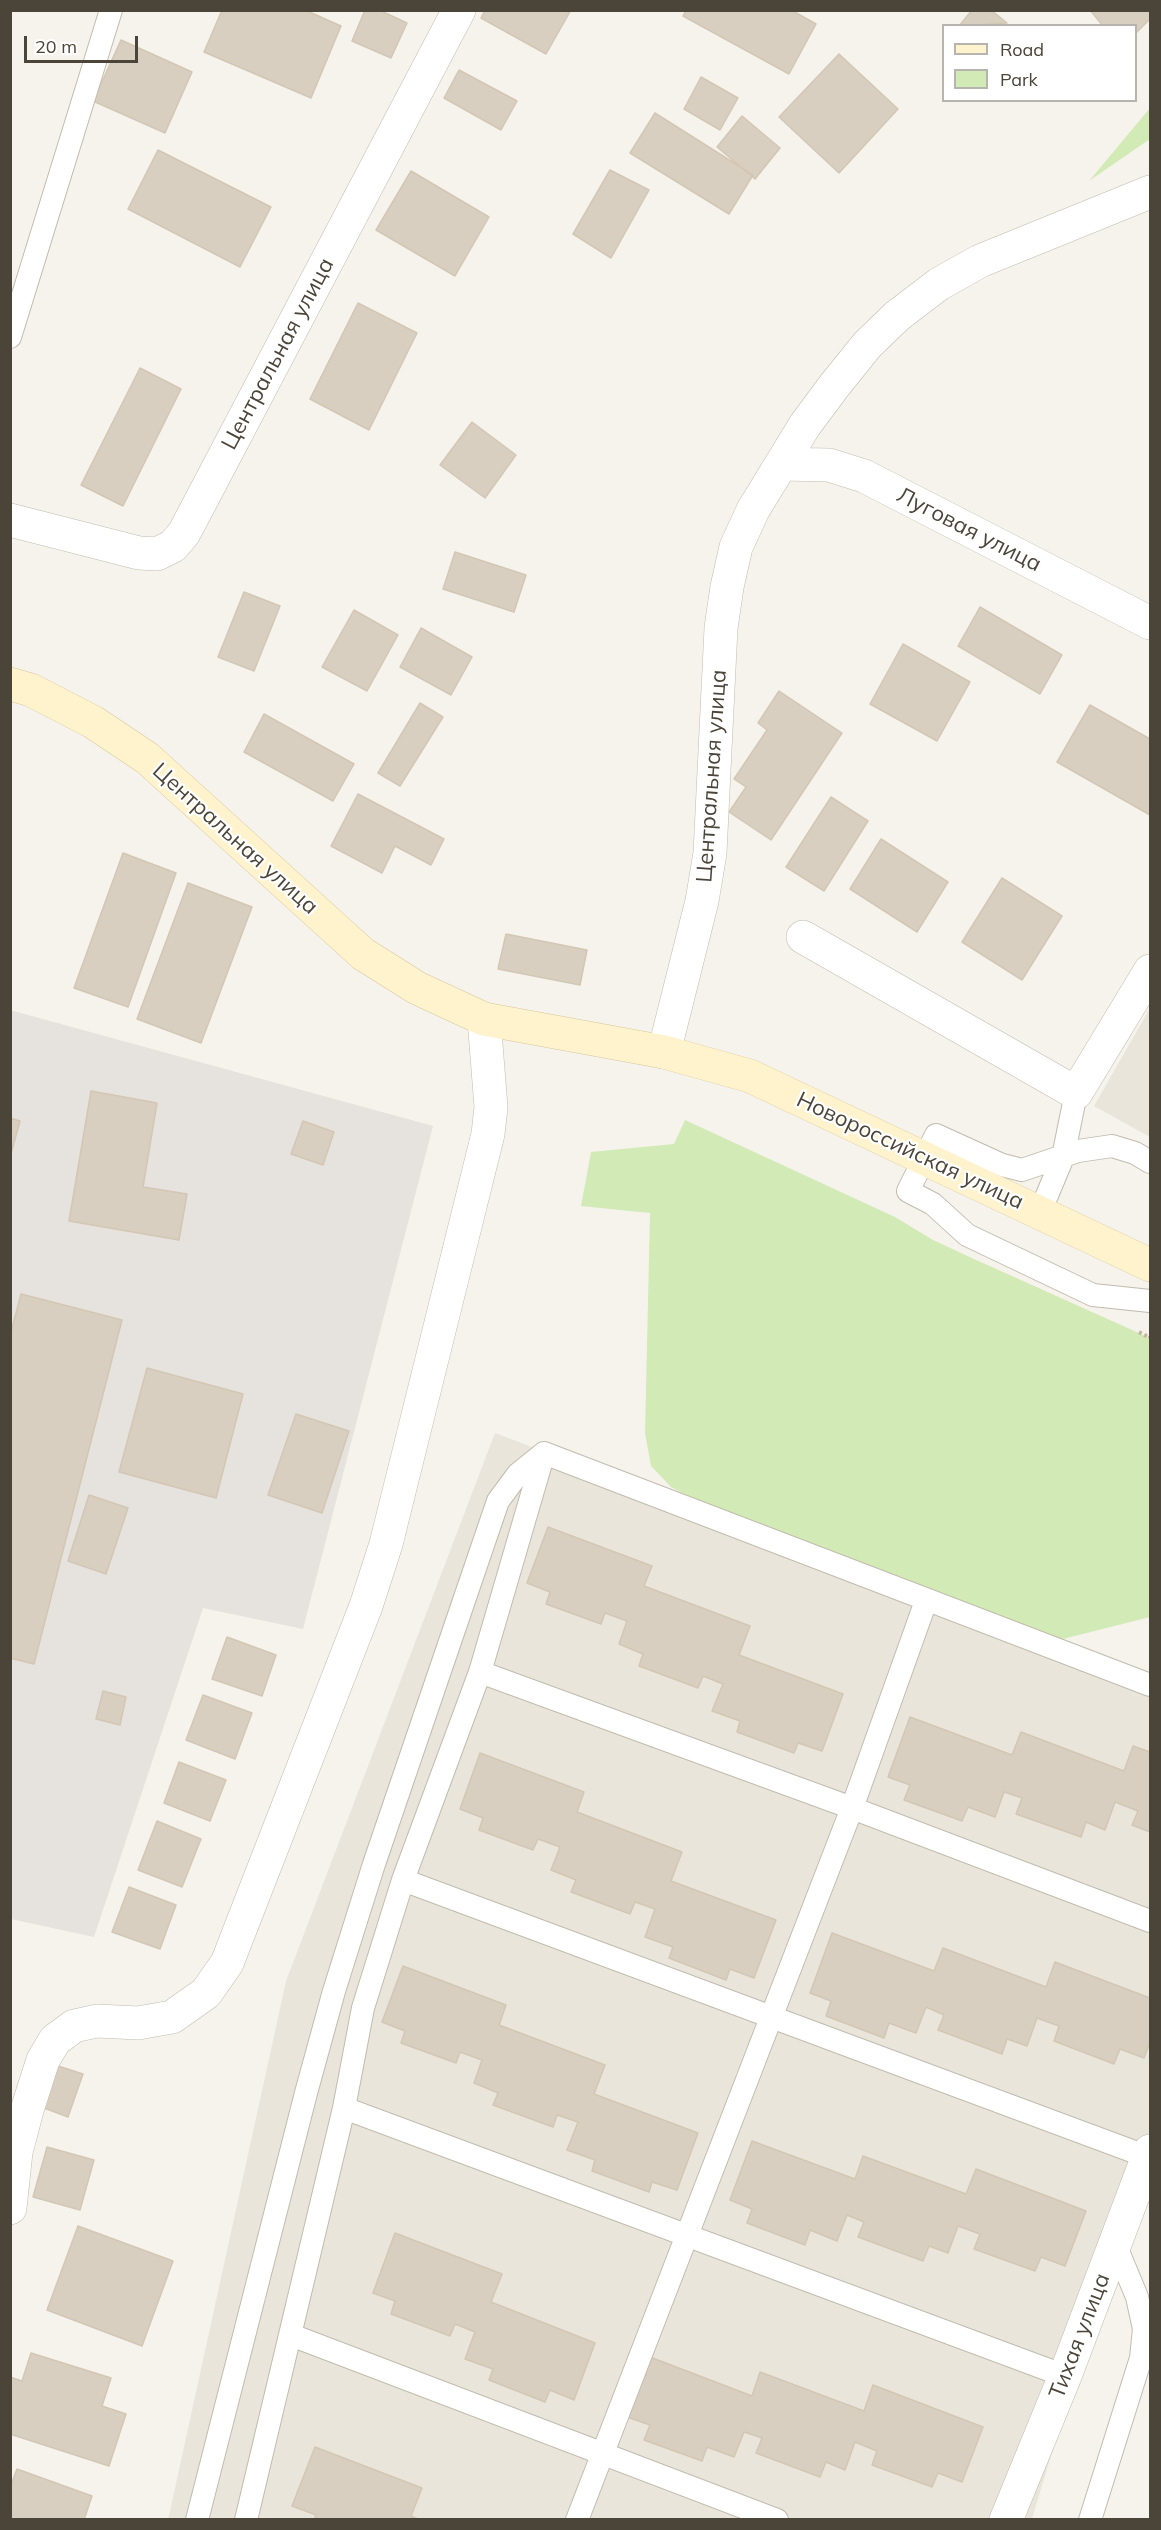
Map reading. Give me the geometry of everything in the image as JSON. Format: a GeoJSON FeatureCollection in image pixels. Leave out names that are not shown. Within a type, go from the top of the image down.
{"type":"FeatureCollection","features":[{"type":"Feature","properties":{"kind":"street","name":"Центральная улица"},"geometry":{"type":"LineString","coordinates":[[10,520],[139,553],[157,554],[178,540],[459,10]]}},
{"type":"Feature","properties":{"kind":"street","name":"Центральная улица"},"geometry":{"type":"LineString","coordinates":[[10,684],[31,690],[93,722],[147,758],[363,954],[417,988],[484,1019],[664,1052],[702,901],[710,853],[721,628],[727,587],[736,547],[753,510],[828,394],[867,345],[897,316],[939,284],[980,261],[1150,192]]}},
{"type":"Feature","properties":{"kind":"street","name":"Луговая улица"},"geometry":{"type":"LineString","coordinates":[[781,464],[830,465],[864,476],[1150,623]]}},
{"type":"Feature","properties":{"kind":"street"},"geometry":{"type":"LineString","coordinates":[[803,937],[1076,1092],[1150,971]]}},
{"type":"Feature","properties":{"kind":"street"},"geometry":{"type":"LineString","coordinates":[[10,2208],[16,2152],[43,2060],[55,2040],[74,2026],[97,2021],[138,2023],[172,2017],[206,1993],[227,1963],[366,1606],[386,1544],[488,1134],[490,1107],[484,1019]]}},
{"type":"Feature","properties":{"kind":"street","name":"Новороссийская улица"},"geometry":{"type":"LineString","coordinates":[[664,1052],[750,1076],[1150,1265]]}},
{"type":"Feature","properties":{"kind":"street","name":"Тихая улица"},"geometry":{"type":"LineString","coordinates":[[1006,2520],[1065,2376],[1149,2154]]}},
{"type":"Feature","properties":{"kind":"lane"},"geometry":{"type":"LineString","coordinates":[[10,337],[111,10]]}},
{"type":"Feature","properties":{"kind":"lane"},"geometry":{"type":"LineString","coordinates":[[1040,1212],[1063,1157],[1076,1092]]}},
{"type":"Feature","properties":{"kind":"lane"},"geometry":{"type":"LineString","coordinates":[[1150,1162],[1135,1153],[1113,1146],[1078,1151],[1022,1170],[1002,1165],[936,1135],[908,1191],[933,1204],[967,1235],[1093,1295],[1150,1301]]}},
{"type":"Feature","properties":{"kind":"lane"},"geometry":{"type":"LineString","coordinates":[[544,1453],[1150,1685]]}},
{"type":"Feature","properties":{"kind":"lane"},"geometry":{"type":"LineString","coordinates":[[246,2520],[344,2108],[363,2008],[403,1880],[480,1672],[544,1453]]}},
{"type":"Feature","properties":{"kind":"lane"},"geometry":{"type":"LineString","coordinates":[[197,2520],[309,2082],[370,1874],[498,1501],[518,1474],[544,1453]]}},
{"type":"Feature","properties":{"kind":"lane"},"geometry":{"type":"LineString","coordinates":[[577,2520],[601,2452],[688,2235],[852,1808],[926,1601]]}},
{"type":"Feature","properties":{"kind":"lane"},"geometry":{"type":"LineString","coordinates":[[480,1672],[852,1808],[1150,1921]]}},
{"type":"Feature","properties":{"kind":"lane"},"geometry":{"type":"LineString","coordinates":[[403,1880],[770,2018],[1149,2154]]}},
{"type":"Feature","properties":{"kind":"lane"},"geometry":{"type":"LineString","coordinates":[[344,2108],[1065,2376]]}},
{"type":"Feature","properties":{"kind":"lane"},"geometry":{"type":"LineString","coordinates":[[1090,2520],[1142,2358],[1144,2329],[1137,2297],[1115,2244]]}},
{"type":"Feature","properties":{"kind":"lane"},"geometry":{"type":"LineString","coordinates":[[291,2335],[777,2520]]}},
{"type":"Feature","properties":{"kind":"shaded area"},"geometry":{"type":"Polygon","coordinates":[[[1150,1008],[1150,1137],[1094,1106],[1150,1008]]]}},
{"type":"Feature","properties":{"kind":"shaded area"},"geometry":{"type":"Polygon","coordinates":[[[10,1010],[433,1126],[303,1629],[203,1608],[94,1937],[11,1919],[10,1010]]]}},
{"type":"Feature","properties":{"kind":"shaded area"},"geometry":{"type":"Polygon","coordinates":[[[495,1433],[1150,1680],[1150,2151],[1115,2244],[1032,2519],[168,2520],[286,1981],[495,1433]]]}},
{"type":"Feature","properties":{"kind":"green space"},"geometry":{"type":"Polygon","coordinates":[[[1150,108],[1150,139],[1089,181],[1150,108]]]}},
{"type":"Feature","properties":{"kind":"green space"},"geometry":{"type":"Polygon","coordinates":[[[685,1120],[895,1217],[933,1240],[1150,1338],[1150,1617],[1055,1641],[754,1531],[671,1487],[651,1466],[645,1433],[650,1213],[581,1206],[591,1152],[674,1144],[685,1120]]]}},
{"type":"Feature","properties":{"kind":"building"},"geometry":{"type":"Polygon","coordinates":[[[222,10],[305,10],[341,26],[311,98],[204,52],[222,10]]]}},
{"type":"Feature","properties":{"kind":"building"},"geometry":{"type":"Polygon","coordinates":[[[365,10],[379,10],[407,23],[391,58],[352,41],[365,10]]]}},
{"type":"Feature","properties":{"kind":"building"},"geometry":{"type":"Polygon","coordinates":[[[485,10],[571,10],[546,54],[481,18],[485,10]]]}},
{"type":"Feature","properties":{"kind":"building"},"geometry":{"type":"Polygon","coordinates":[[[686,10],[791,10],[816,24],[789,74],[683,16],[686,10]]]}},
{"type":"Feature","properties":{"kind":"building"},"geometry":{"type":"Polygon","coordinates":[[[972,10],[991,10],[1007,23],[991,24],[961,24],[972,10]]]}},
{"type":"Feature","properties":{"kind":"building"},"geometry":{"type":"Polygon","coordinates":[[[1090,10],[1150,10],[1150,19],[1137,32],[1137,24],[1101,24],[1090,10]]]}},
{"type":"Feature","properties":{"kind":"building"},"geometry":{"type":"Polygon","coordinates":[[[121,40],[192,72],[165,133],[93,101],[121,40]]]}},
{"type":"Feature","properties":{"kind":"building"},"geometry":{"type":"Polygon","coordinates":[[[839,54],[898,109],[839,173],[779,117],[839,54]]]}},
{"type":"Feature","properties":{"kind":"building"},"geometry":{"type":"Polygon","coordinates":[[[459,70],[517,101],[501,130],[444,98],[459,70]]]}},
{"type":"Feature","properties":{"kind":"building"},"geometry":{"type":"Polygon","coordinates":[[[701,77],[738,98],[720,130],[684,109],[701,77]]]}},
{"type":"Feature","properties":{"kind":"building"},"geometry":{"type":"Polygon","coordinates":[[[655,113],[753,175],[729,214],[630,153],[655,113]]]}},
{"type":"Feature","properties":{"kind":"building"},"geometry":{"type":"Polygon","coordinates":[[[742,116],[780,148],[755,179],[717,147],[742,116]]]}},
{"type":"Feature","properties":{"kind":"building"},"geometry":{"type":"Polygon","coordinates":[[[158,150],[271,207],[240,267],[128,209],[158,150]]]}},
{"type":"Feature","properties":{"kind":"building"},"geometry":{"type":"Polygon","coordinates":[[[610,170],[649,190],[611,258],[573,234],[610,170]]]}},
{"type":"Feature","properties":{"kind":"building"},"geometry":{"type":"Polygon","coordinates":[[[411,171],[489,217],[455,276],[376,230],[411,171]]]}},
{"type":"Feature","properties":{"kind":"building"},"geometry":{"type":"Polygon","coordinates":[[[358,303],[417,333],[369,430],[310,399],[358,303]]]}},
{"type":"Feature","properties":{"kind":"building"},"geometry":{"type":"Polygon","coordinates":[[[140,368],[181,389],[123,506],[81,485],[140,368]]]}},
{"type":"Feature","properties":{"kind":"building"},"geometry":{"type":"Polygon","coordinates":[[[472,422],[516,455],[485,498],[440,465],[472,422]]]}},
{"type":"Feature","properties":{"kind":"building"},"geometry":{"type":"Polygon","coordinates":[[[455,552],[526,575],[514,612],[443,589],[455,552]]]}},
{"type":"Feature","properties":{"kind":"building"},"geometry":{"type":"Polygon","coordinates":[[[244,592],[280,606],[254,671],[218,657],[244,592]]]}},
{"type":"Feature","properties":{"kind":"building"},"geometry":{"type":"Polygon","coordinates":[[[980,607],[1062,655],[1040,694],[958,646],[980,607]]]}},
{"type":"Feature","properties":{"kind":"building"},"geometry":{"type":"Polygon","coordinates":[[[354,610],[398,635],[367,691],[322,667],[354,610]]]}},
{"type":"Feature","properties":{"kind":"building"},"geometry":{"type":"Polygon","coordinates":[[[421,628],[472,657],[451,695],[400,667],[421,628]]]}},
{"type":"Feature","properties":{"kind":"building"},"geometry":{"type":"Polygon","coordinates":[[[903,644],[970,682],[937,741],[870,704],[903,644]]]}},
{"type":"Feature","properties":{"kind":"building"},"geometry":{"type":"Polygon","coordinates":[[[779,691],[842,733],[771,840],[729,812],[746,787],[734,779],[767,730],[758,723],[779,691]]]}},
{"type":"Feature","properties":{"kind":"building"},"geometry":{"type":"Polygon","coordinates":[[[420,703],[443,717],[400,786],[378,773],[420,703]]]}},
{"type":"Feature","properties":{"kind":"building"},"geometry":{"type":"Polygon","coordinates":[[[1090,705],[1150,739],[1150,815],[1057,762],[1090,705]]]}},
{"type":"Feature","properties":{"kind":"building"},"geometry":{"type":"Polygon","coordinates":[[[264,714],[354,764],[333,801],[244,752],[264,714]]]}},
{"type":"Feature","properties":{"kind":"building"},"geometry":{"type":"Polygon","coordinates":[[[358,794],[444,839],[431,865],[395,846],[382,873],[331,846],[358,794]]]}},
{"type":"Feature","properties":{"kind":"building"},"geometry":{"type":"Polygon","coordinates":[[[831,797],[868,821],[824,891],[786,867],[831,797]]]}},
{"type":"Feature","properties":{"kind":"building"},"geometry":{"type":"Polygon","coordinates":[[[881,839],[948,882],[917,932],[850,889],[881,839]]]}},
{"type":"Feature","properties":{"kind":"building"},"geometry":{"type":"Polygon","coordinates":[[[123,853],[176,873],[128,1007],[74,988],[123,853]]]}},
{"type":"Feature","properties":{"kind":"building"},"geometry":{"type":"Polygon","coordinates":[[[1002,878],[1062,916],[1022,980],[962,942],[1002,878]]]}},
{"type":"Feature","properties":{"kind":"building"},"geometry":{"type":"Polygon","coordinates":[[[188,883],[252,907],[201,1043],[137,1019],[188,883]]]}},
{"type":"Feature","properties":{"kind":"building"},"geometry":{"type":"Polygon","coordinates":[[[506,934],[587,950],[580,985],[498,969],[506,934]]]}},
{"type":"Feature","properties":{"kind":"building"},"geometry":{"type":"Polygon","coordinates":[[[91,1091],[157,1103],[143,1187],[187,1194],[179,1240],[69,1221],[91,1091]]]}},
{"type":"Feature","properties":{"kind":"building"},"geometry":{"type":"Polygon","coordinates":[[[10,1118],[20,1121],[10,1157],[10,1118]]]}},
{"type":"Feature","properties":{"kind":"building"},"geometry":{"type":"Polygon","coordinates":[[[303,1121],[334,1132],[323,1165],[291,1154],[303,1121]]]}},
{"type":"Feature","properties":{"kind":"building"},"geometry":{"type":"Polygon","coordinates":[[[21,1294],[122,1320],[34,1664],[10,1658],[10,1336],[21,1294]]]}},
{"type":"Feature","properties":{"kind":"building"},"geometry":{"type":"Polygon","coordinates":[[[147,1368],[243,1394],[216,1498],[119,1472],[147,1368]]]}},
{"type":"Feature","properties":{"kind":"building"},"geometry":{"type":"Polygon","coordinates":[[[296,1414],[349,1431],[322,1513],[268,1495],[296,1414]]]}},
{"type":"Feature","properties":{"kind":"building"},"geometry":{"type":"Polygon","coordinates":[[[89,1495],[128,1508],[106,1574],[68,1561],[89,1495]]]}},
{"type":"Feature","properties":{"kind":"building"},"geometry":{"type":"Polygon","coordinates":[[[548,1527],[652,1566],[644,1586],[750,1626],[739,1655],[843,1694],[822,1751],[798,1743],[794,1753],[737,1732],[740,1721],[712,1711],[723,1684],[703,1676],[698,1688],[639,1666],[643,1654],[619,1644],[627,1621],[605,1613],[601,1624],[546,1604],[550,1592],[527,1583],[548,1527]]]}},
{"type":"Feature","properties":{"kind":"building"},"geometry":{"type":"Polygon","coordinates":[[[227,1637],[276,1655],[262,1696],[212,1679],[227,1637]]]}},
{"type":"Feature","properties":{"kind":"building"},"geometry":{"type":"Polygon","coordinates":[[[103,1691],[126,1697],[120,1725],[96,1719],[103,1691]]]}},
{"type":"Feature","properties":{"kind":"building"},"geometry":{"type":"Polygon","coordinates":[[[203,1695],[252,1713],[235,1759],[186,1740],[203,1695]]]}},
{"type":"Feature","properties":{"kind":"building"},"geometry":{"type":"Polygon","coordinates":[[[910,1717],[1012,1755],[1021,1732],[1124,1771],[1133,1746],[1150,1752],[1150,1832],[1132,1825],[1138,1811],[1115,1802],[1105,1830],[1086,1822],[1081,1837],[1016,1814],[1022,1798],[1004,1792],[995,1817],[968,1807],[962,1821],[904,1800],[910,1785],[888,1777],[910,1717]]]}},
{"type":"Feature","properties":{"kind":"building"},"geometry":{"type":"Polygon","coordinates":[[[480,1753],[584,1792],[577,1812],[682,1852],[671,1881],[776,1920],[754,1978],[730,1969],[726,1980],[669,1958],[673,1947],[645,1937],[655,1909],[635,1902],[630,1914],[571,1892],[576,1880],[551,1870],[560,1847],[538,1839],[533,1850],[479,1830],[483,1818],[460,1809],[480,1753]]]}},
{"type":"Feature","properties":{"kind":"building"},"geometry":{"type":"Polygon","coordinates":[[[179,1762],[226,1780],[210,1821],[164,1803],[179,1762]]]}},
{"type":"Feature","properties":{"kind":"building"},"geometry":{"type":"Polygon","coordinates":[[[157,1821],[201,1839],[182,1887],[138,1870],[157,1821]]]}},
{"type":"Feature","properties":{"kind":"building"},"geometry":{"type":"Polygon","coordinates":[[[129,1887],[176,1905],[160,1949],[112,1932],[129,1887]]]}},
{"type":"Feature","properties":{"kind":"building"},"geometry":{"type":"Polygon","coordinates":[[[832,1933],[934,1971],[943,1948],[1046,1987],[1055,1962],[1150,1998],[1150,2042],[1144,2058],[1120,2049],[1114,2064],[1054,2041],[1059,2026],[1037,2018],[1027,2046],[1007,2039],[1002,2054],[938,2030],[944,2015],[926,2007],[916,2033],[889,2023],[884,2038],[826,2016],[831,2001],[810,1993],[832,1933]]]}},
{"type":"Feature","properties":{"kind":"building"},"geometry":{"type":"Polygon","coordinates":[[[403,1966],[506,2005],[499,2025],[605,2065],[594,2094],[698,2133],[677,2190],[652,2182],[649,2192],[592,2171],[595,2160],[567,2150],[578,2122],[557,2115],[553,2127],[493,2105],[498,2093],[474,2083],[482,2060],[460,2052],[456,2063],[401,2043],[405,2031],[382,2022],[403,1966]]]}},
{"type":"Feature","properties":{"kind":"building"},"geometry":{"type":"Polygon","coordinates":[[[58,2066],[83,2074],[68,2117],[44,2108],[58,2066]]]}},
{"type":"Feature","properties":{"kind":"building"},"geometry":{"type":"Polygon","coordinates":[[[752,2141],[855,2179],[863,2156],[966,2194],[976,2169],[1086,2211],[1065,2266],[1041,2257],[1035,2271],[974,2249],[980,2234],[958,2226],[948,2253],[929,2246],[923,2261],[858,2237],[864,2222],[847,2215],[837,2241],[810,2230],[805,2245],[747,2223],[752,2209],[730,2200],[752,2141]]]}},
{"type":"Feature","properties":{"kind":"building"},"geometry":{"type":"Polygon","coordinates":[[[47,2147],[94,2160],[80,2210],[33,2197],[47,2147]]]}},
{"type":"Feature","properties":{"kind":"building"},"geometry":{"type":"Polygon","coordinates":[[[78,2226],[173,2261],[142,2346],[47,2310],[78,2226]]]}},
{"type":"Feature","properties":{"kind":"building"},"geometry":{"type":"Polygon","coordinates":[[[395,2233],[502,2274],[491,2302],[595,2343],[574,2400],[550,2390],[545,2402],[489,2380],[493,2369],[465,2359],[475,2332],[455,2324],[450,2336],[391,2314],[395,2301],[373,2293],[395,2233]]]}},
{"type":"Feature","properties":{"kind":"building"},"geometry":{"type":"Polygon","coordinates":[[[31,2353],[111,2378],[102,2406],[126,2414],[109,2466],[10,2434],[10,2377],[22,2381],[31,2353]]]}},
{"type":"Feature","properties":{"kind":"building"},"geometry":{"type":"Polygon","coordinates":[[[650,2357],[752,2396],[760,2372],[864,2411],[873,2385],[983,2427],[962,2482],[938,2473],[932,2487],[872,2465],[877,2451],[855,2442],[845,2470],[826,2462],[820,2477],[756,2453],[762,2438],[744,2432],[734,2457],[707,2447],[702,2461],[644,2440],[650,2425],[627,2417],[650,2357]]]}},
{"type":"Feature","properties":{"kind":"building"},"geometry":{"type":"Polygon","coordinates":[[[315,2447],[422,2488],[411,2516],[420,2520],[314,2520],[316,2515],[292,2506],[315,2447]]]}},
{"type":"Feature","properties":{"kind":"building"},"geometry":{"type":"Polygon","coordinates":[[[17,2469],[92,2496],[84,2520],[10,2520],[10,2487],[17,2469]]]}}]}
